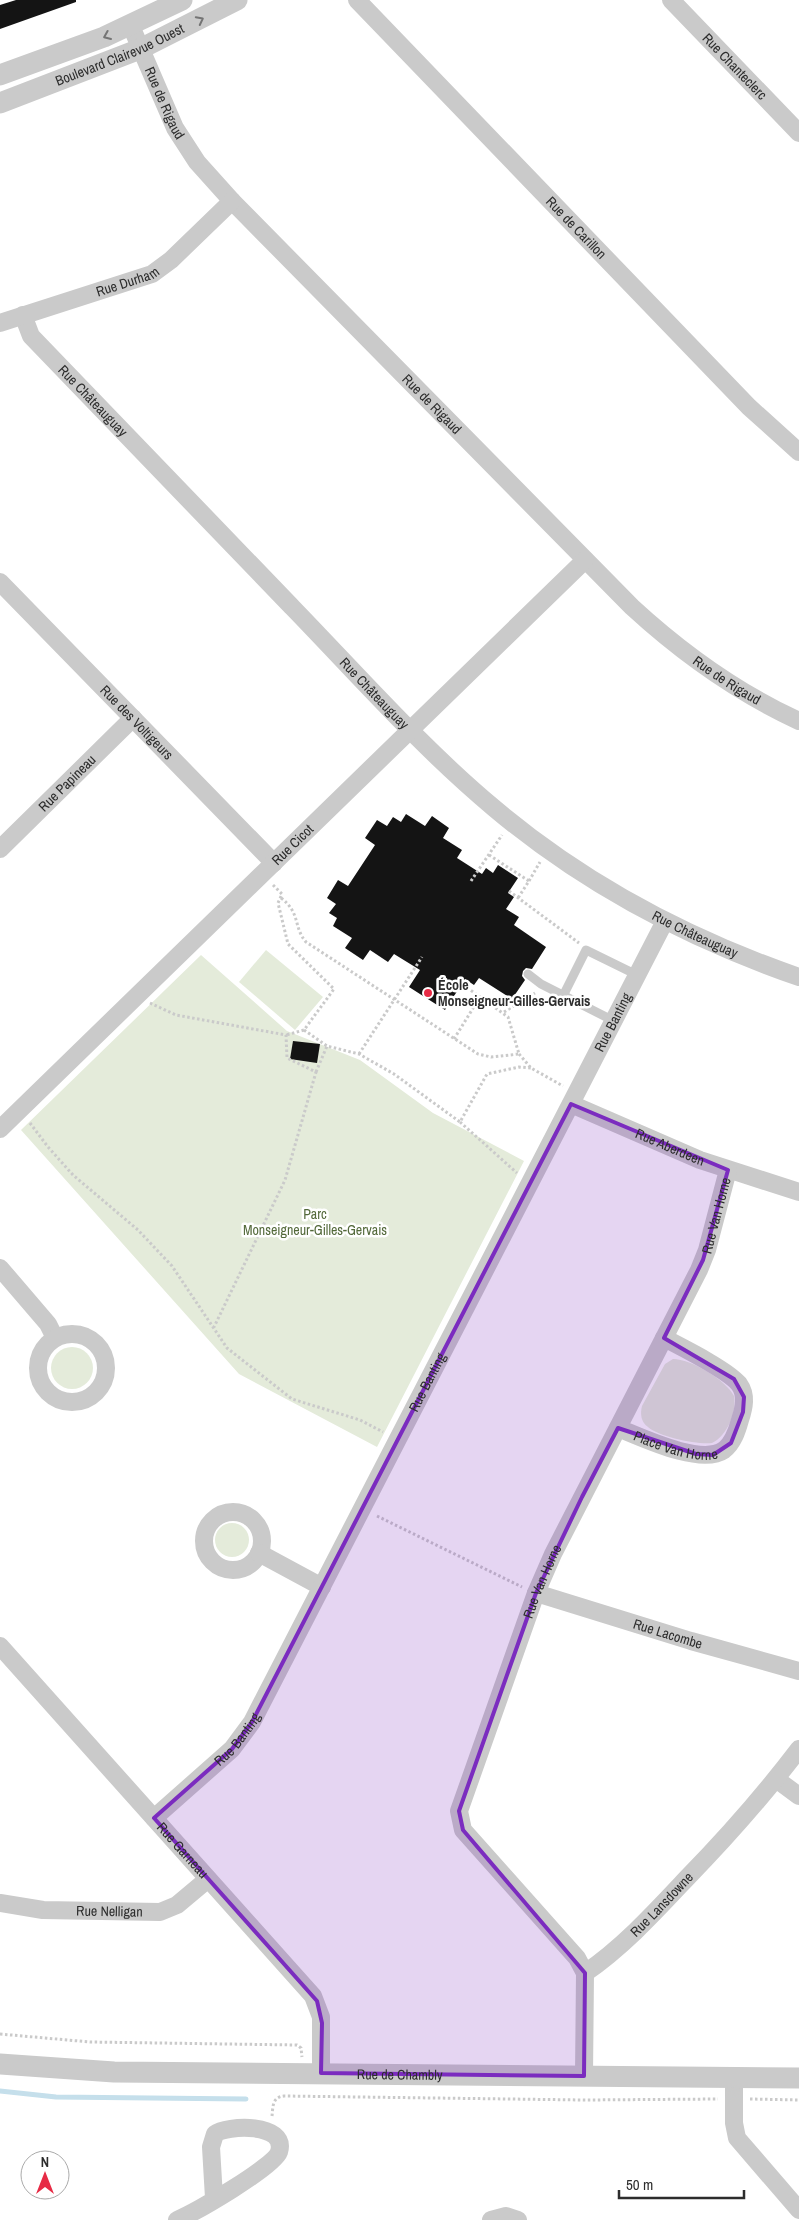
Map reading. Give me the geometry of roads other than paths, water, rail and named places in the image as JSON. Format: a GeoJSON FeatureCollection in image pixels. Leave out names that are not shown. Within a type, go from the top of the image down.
{"type":"FeatureCollection","features":[{"type":"Feature","properties":{"kind":"street","name":"Boulevard Clairevue Ouest"},"geometry":{"type":"LineString","coordinates":[[0,76],[131,26],[182,0]]}},
{"type":"Feature","properties":{"kind":"street","name":"Boulevard Clairevue Ouest"},"geometry":{"type":"LineString","coordinates":[[0,103],[140,49],[237,0]]}},
{"type":"Feature","properties":{"kind":"street","name":"Rue de Carillon"},"geometry":{"type":"LineString","coordinates":[[357,0],[702,359],[749,407],[799,452]]}},
{"type":"Feature","properties":{"kind":"street","name":"Rue Chanteclerc"},"geometry":{"type":"LineString","coordinates":[[671,0],[799,133]]}},
{"type":"Feature","properties":{"kind":"street","name":"Rue de Rigaud"},"geometry":{"type":"LineString","coordinates":[[131,26],[165,109],[180,137],[201,167],[232,201],[632,606],[678,647],[738,688],[799,721]]}},
{"type":"Feature","properties":{"kind":"street","name":"Rue Durham"},"geometry":{"type":"LineString","coordinates":[[0,322],[152,274],[171,260],[232,201]]}},
{"type":"Feature","properties":{"kind":"street","name":"Rue Châteauguay"},"geometry":{"type":"LineString","coordinates":[[23,315],[31,336],[411,730],[511,823],[569,864],[665,921],[729,951],[799,977]]}},
{"type":"Feature","properties":{"kind":"street","name":"Rue Cicot"},"geometry":{"type":"LineString","coordinates":[[0,1130],[585,560]]}},
{"type":"Feature","properties":{"kind":"street","name":"Rue des Voltigeurs"},"geometry":{"type":"LineString","coordinates":[[0,582],[274,863]]}},
{"type":"Feature","properties":{"kind":"street","name":"Rue Papineau"},"geometry":{"type":"LineString","coordinates":[[0,849],[133,718]]}},
{"type":"Feature","properties":{"kind":"street","name":"Rue Banting"},"geometry":{"type":"LineString","coordinates":[[154,1818],[232,1749],[246,1732],[665,921]]}},
{"type":"Feature","properties":{"kind":"street","name":"Rue Aberdeen"},"geometry":{"type":"LineString","coordinates":[[571,1104],[671,1149],[728,1170],[799,1192]]}},
{"type":"Feature","properties":{"kind":"street","name":"Rue Van Horne"},"geometry":{"type":"LineString","coordinates":[[585,1973],[577,1958],[466,1834],[459,1821],[462,1802],[530,1591],[553,1554],[703,1260],[728,1170]]}},
{"type":"Feature","properties":{"kind":"street"},"geometry":{"type":"LineString","coordinates":[[0,1268],[48,1324],[55,1338]]}},
{"type":"Feature","properties":{"kind":"street","name":"Place Van Horne"},"geometry":{"type":"LineString","coordinates":[[618,1428],[648,1440],[702,1456],[713,1455],[723,1450],[733,1438],[744,1407],[743,1392],[738,1383],[664,1338]]}},
{"type":"Feature","properties":{"kind":"street"},"geometry":{"type":"LineString","coordinates":[[259,1553],[322,1586]]}},
{"type":"Feature","properties":{"kind":"street","name":"Rue Lacombe"},"geometry":{"type":"LineString","coordinates":[[530,1591],[691,1641],[799,1670]]}},
{"type":"Feature","properties":{"kind":"street","name":"Rue Garneau"},"geometry":{"type":"LineString","coordinates":[[0,1646],[316,2000],[322,2023],[321,2073]]}},
{"type":"Feature","properties":{"kind":"street","name":"Rue Lansdowne"},"geometry":{"type":"LineString","coordinates":[[585,1973],[603,1960],[655,1913],[776,1779],[799,1749]]}},
{"type":"Feature","properties":{"kind":"street"},"geometry":{"type":"LineString","coordinates":[[776,1779],[799,1796]]}},
{"type":"Feature","properties":{"kind":"street","name":"Rue Nelligan"},"geometry":{"type":"LineString","coordinates":[[0,1903],[43,1910],[160,1912],[177,1905],[208,1879]]}},
{"type":"Feature","properties":{"kind":"street"},"geometry":{"type":"LineString","coordinates":[[584,2076],[585,1973]]}},
{"type":"Feature","properties":{"kind":"street","name":"Rue de Chambly"},"geometry":{"type":"LineString","coordinates":[[0,2064],[78,2071],[799,2078]]}},
{"type":"Feature","properties":{"kind":"street"},"geometry":{"type":"LineString","coordinates":[[734,2078],[734,2123],[738,2138],[799,2210]]}},
{"type":"Feature","properties":{"kind":"street"},"geometry":{"type":"LineString","coordinates":[[177,2220],[238,2186],[276,2158],[280,2143],[274,2133],[266,2130],[226,2130],[215,2134],[211,2147],[214,2198]]}},
{"type":"Feature","properties":{"kind":"street"},"geometry":{"type":"LineString","coordinates":[[491,2220],[506,2216],[518,2220]]}},
{"type":"Feature","properties":{"kind":"lane"},"geometry":{"type":"LineString","coordinates":[[563,996],[586,950],[637,975]]}},
{"type":"Feature","properties":{"kind":"lane"},"geometry":{"type":"LineString","coordinates":[[528,974],[563,996],[614,1020]]}},
{"type":"Feature","properties":{"kind":"waterway"},"geometry":{"type":"LineString","coordinates":[[0,2091],[56,2097],[246,2099]]}},
{"type":"Feature","properties":{"kind":"place","name":"École Monseigneur-Gilles-Gervais"},"geometry":{"type":"Point","coordinates":[428,993]}},
{"type":"Feature","properties":{"kind":"park label","name":"Parc Monseigneur-Gilles-Gervais"},"geometry":{"type":"Point","coordinates":[315,1222]}}]}
